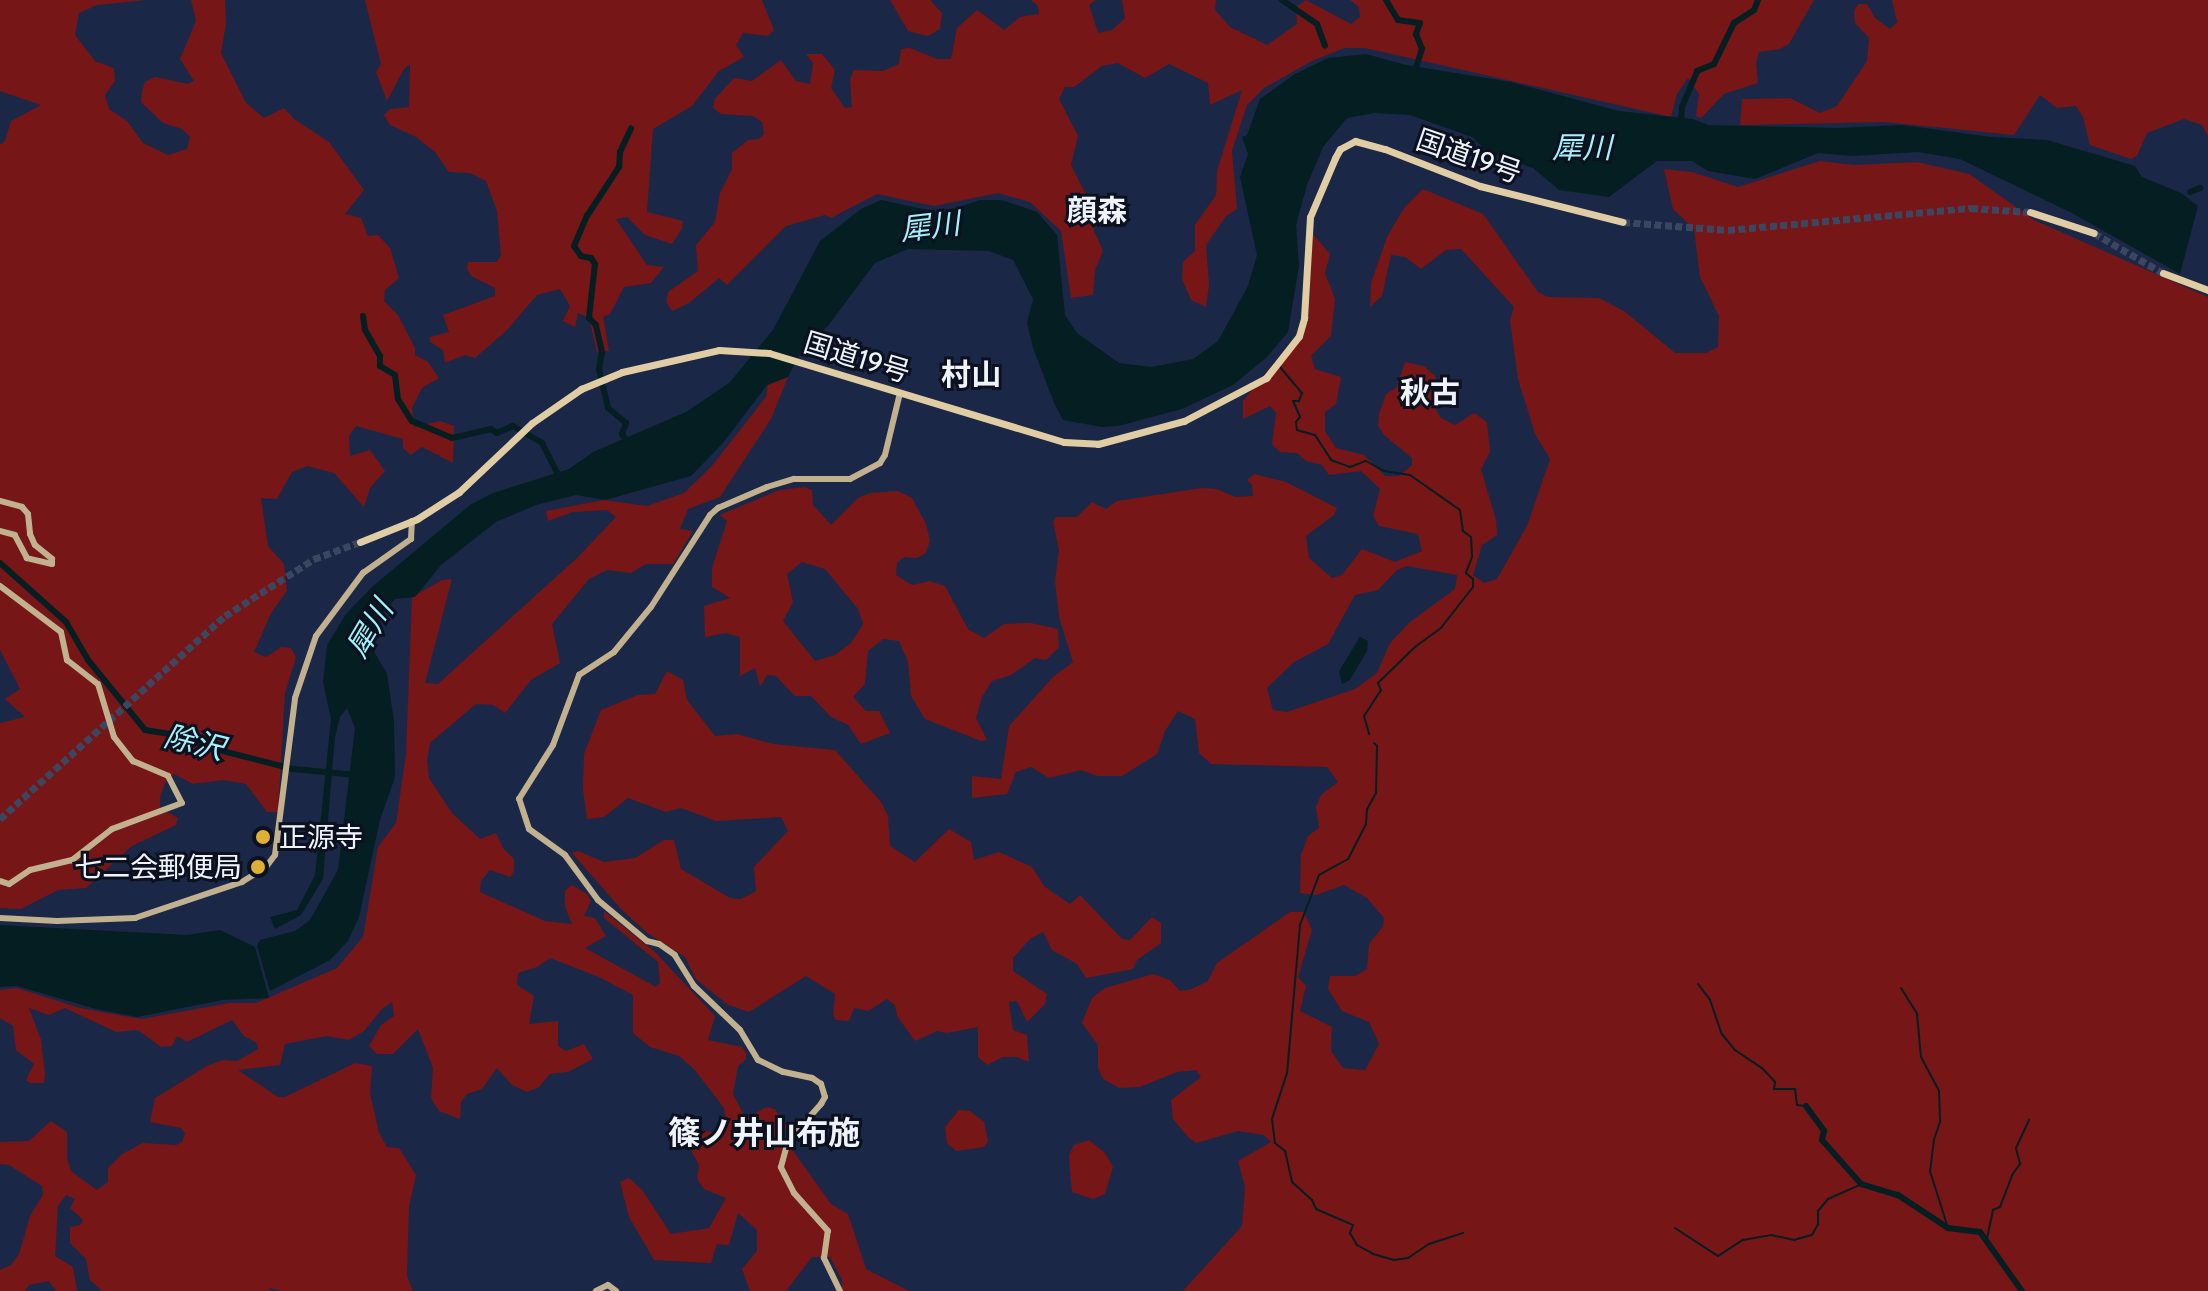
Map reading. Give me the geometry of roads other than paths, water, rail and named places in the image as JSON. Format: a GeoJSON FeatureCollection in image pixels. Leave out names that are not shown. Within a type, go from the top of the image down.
{"type":"FeatureCollection","features":[{"type":"Feature","properties":{"kind":"highway","name":"国道19号"},"geometry":{"type":"LineString","coordinates":[[360,542],[412,521],[459,492],[528,428],[601,379],[691,356],[734,350],[769,353],[1052,439],[1088,444],[1184,421],[1257,384],[1273,370],[1299,336],[1304,318],[1310,217],[1340,149],[1355,141],[1385,149],[1480,186],[1623,222]]}},
{"type":"Feature","properties":{"kind":"highway"},"geometry":{"type":"LineString","coordinates":[[2030,212],[2094,233]]}},
{"type":"Feature","properties":{"kind":"highway"},"geometry":{"type":"LineString","coordinates":[[2163,273],[2207,289]]}},
{"type":"Feature","properties":{"kind":"main road"},"geometry":{"type":"LineString","coordinates":[[840,1291],[824,1258],[828,1231],[794,1193],[781,1167],[788,1141],[825,1097],[821,1084],[812,1078],[783,1072],[758,1060],[740,1030],[694,986],[675,955],[659,944],[647,941],[598,900],[565,855],[529,829],[519,799],[553,745],[579,675],[614,652],[651,607],[710,515],[718,508],[767,487],[794,479],[850,479],[880,463],[885,455],[900,393]]}},
{"type":"Feature","properties":{"kind":"main road"},"geometry":{"type":"LineString","coordinates":[[0,501],[22,507],[28,514],[30,534],[35,545],[52,559],[52,564],[27,558],[15,535],[0,531]]}},
{"type":"Feature","properties":{"kind":"main road"},"geometry":{"type":"LineString","coordinates":[[0,918],[57,921],[135,918],[242,882],[266,867],[275,855],[295,698],[316,636],[363,573],[411,539],[412,521]]}},
{"type":"Feature","properties":{"kind":"main road"},"geometry":{"type":"LineString","coordinates":[[0,586],[61,632],[67,660],[98,684],[114,737],[121,747],[133,761],[168,776],[182,803],[112,829],[72,860],[30,870],[9,884],[0,881]]}},
{"type":"Feature","properties":{"kind":"main road"},"geometry":{"type":"LineString","coordinates":[[596,1291],[608,1285],[616,1291]]}},
{"type":"Feature","properties":{"kind":"water"},"geometry":{"type":"Polygon","coordinates":[[[1366,54],[1406,65],[1511,82],[1619,111],[1693,119],[1708,125],[1838,128],[1902,125],[1992,137],[2047,140],[2135,166],[2142,177],[2181,193],[2198,206],[2180,274],[2072,213],[1960,159],[1918,152],[1852,156],[1818,153],[1755,179],[1708,171],[1692,161],[1657,161],[1609,197],[1559,190],[1533,168],[1488,152],[1472,137],[1410,115],[1374,113],[1347,118],[1323,147],[1307,185],[1296,225],[1299,266],[1288,332],[1267,357],[1233,385],[1182,409],[1118,426],[1102,427],[1063,420],[1055,405],[1033,348],[1027,323],[1033,299],[1013,260],[989,251],[908,249],[875,263],[828,326],[802,350],[788,377],[767,385],[723,443],[691,476],[605,500],[576,495],[536,505],[496,522],[441,565],[415,597],[395,599],[382,614],[370,645],[387,674],[394,721],[395,777],[380,820],[359,917],[348,941],[330,960],[270,991],[257,946],[260,940],[295,931],[310,920],[338,870],[355,728],[347,708],[340,717],[335,737],[323,879],[301,915],[275,929],[270,917],[297,910],[315,875],[331,719],[323,682],[327,645],[346,614],[372,587],[470,505],[493,493],[569,469],[593,452],[686,412],[729,383],[773,330],[820,241],[861,209],[881,200],[942,213],[980,200],[1002,200],[1037,212],[1057,235],[1065,315],[1077,333],[1119,363],[1151,367],[1193,359],[1218,341],[1248,286],[1257,255],[1240,177],[1248,154],[1242,137],[1247,135],[1260,99],[1295,74],[1328,58],[1366,54]]]}},
{"type":"Feature","properties":{"kind":"water"},"geometry":{"type":"Polygon","coordinates":[[[1360,637],[1368,641],[1367,651],[1350,680],[1342,684],[1339,671],[1360,637]]]}},
{"type":"Feature","properties":{"kind":"water"},"geometry":{"type":"Polygon","coordinates":[[[0,925],[187,935],[220,930],[255,947],[269,998],[222,1000],[137,1017],[96,1009],[17,986],[0,987],[0,925]]]}},
{"type":"Feature","properties":{"kind":"waterway"},"geometry":{"type":"LineString","coordinates":[[1282,0],[1317,24],[1325,46]]}},
{"type":"Feature","properties":{"kind":"waterway"},"geometry":{"type":"LineString","coordinates":[[1386,0],[1398,20],[1420,23],[1416,34],[1422,49],[1414,73]]}},
{"type":"Feature","properties":{"kind":"waterway"},"geometry":{"type":"LineString","coordinates":[[1681,124],[1682,107],[1697,71],[1714,64],[1734,23],[1754,10],[1758,0]]}},
{"type":"Feature","properties":{"kind":"waterway"},"geometry":{"type":"LineString","coordinates":[[629,444],[622,434],[626,423],[608,408],[599,370],[602,352],[596,325],[589,318],[595,264],[591,258],[581,256],[574,246],[587,216],[619,167],[620,152],[631,128]]}},
{"type":"Feature","properties":{"kind":"waterway","name":"犀川"},"geometry":{"type":"LineString","coordinates":[[2190,192],[2200,188]]}},
{"type":"Feature","properties":{"kind":"waterway"},"geometry":{"type":"LineString","coordinates":[[363,316],[365,330],[380,356],[380,366],[395,375],[398,399],[412,421],[452,438],[491,429],[497,433],[513,426],[542,443],[559,477]]}},
{"type":"Feature","properties":{"kind":"waterway"},"geometry":{"type":"LineString","coordinates":[[1280,367],[1302,393],[1299,401],[1293,401],[1300,417],[1296,422],[1297,430],[1315,435],[1331,460],[1350,467],[1366,461],[1384,471],[1410,475],[1460,510],[1463,531],[1471,537],[1472,557],[1466,573],[1473,579],[1473,587],[1441,628],[1416,646],[1378,683],[1381,690],[1364,716],[1369,734]]}},
{"type":"Feature","properties":{"kind":"waterway","name":"除沢"},"geometry":{"type":"LineString","coordinates":[[0,563],[66,622],[88,660],[145,730],[178,735],[207,747],[293,769],[357,775]]}},
{"type":"Feature","properties":{"kind":"waterway"},"geometry":{"type":"LineString","coordinates":[[1374,743],[1377,746],[1376,793],[1367,809],[1366,824],[1348,859],[1319,875],[1300,925],[1287,1073],[1272,1119],[1275,1143],[1285,1151],[1292,1182],[1312,1200],[1316,1209],[1353,1225],[1350,1233],[1357,1245],[1373,1254],[1394,1260],[1408,1258],[1429,1244],[1463,1233]]}},
{"type":"Feature","properties":{"kind":"waterway"},"geometry":{"type":"LineString","coordinates":[[1698,984],[1710,1000],[1722,1034],[1735,1050],[1762,1068],[1775,1082],[1774,1089],[1795,1089],[1797,1105],[1806,1106]]}},
{"type":"Feature","properties":{"kind":"waterway"},"geometry":{"type":"LineString","coordinates":[[1901,988],[1917,1014],[1921,1057],[1939,1091],[1940,1122],[1934,1139],[1930,1171],[1948,1228]]}},
{"type":"Feature","properties":{"kind":"waterway"},"geometry":{"type":"LineString","coordinates":[[1806,1106],[1824,1131],[1822,1140],[1861,1184],[1898,1195],[1948,1228],[1980,1232],[2022,1291]]}},
{"type":"Feature","properties":{"kind":"waterway"},"geometry":{"type":"LineString","coordinates":[[1986,1243],[1993,1210],[2000,1207],[2012,1175],[2020,1164],[2016,1148],[2029,1120]]}},
{"type":"Feature","properties":{"kind":"waterway"},"geometry":{"type":"LineString","coordinates":[[1675,1228],[1718,1256],[1743,1240],[1771,1235],[1794,1240],[1812,1235],[1818,1224],[1818,1211],[1828,1199],[1861,1184]]}},
{"type":"Feature","properties":{"kind":"tunnel"},"geometry":{"type":"LineString","coordinates":[[1623,222],[1728,230],[1971,208],[2030,212]]}},
{"type":"Feature","properties":{"kind":"tunnel"},"geometry":{"type":"LineString","coordinates":[[2094,233],[2163,273]]}},
{"type":"Feature","properties":{"kind":"tunnel"},"geometry":{"type":"LineString","coordinates":[[0,819],[225,616],[314,559],[360,542]]}},
{"type":"Feature","properties":{"kind":"place","name":"正源寺"},"geometry":{"type":"Point","coordinates":[263,837]}},
{"type":"Feature","properties":{"kind":"place","name":"七二会郵便局"},"geometry":{"type":"Point","coordinates":[258,867]}},
{"type":"Feature","properties":{"kind":"district","name":"顔森"},"geometry":{"type":"Point","coordinates":[1097,211]}},
{"type":"Feature","properties":{"kind":"district","name":"村山"},"geometry":{"type":"Point","coordinates":[971,375]}},
{"type":"Feature","properties":{"kind":"district","name":"秋古"},"geometry":{"type":"Point","coordinates":[1430,393]}},
{"type":"Feature","properties":{"kind":"district","name":"篠ノ井山布施"},"geometry":{"type":"Point","coordinates":[764,1133]}}]}
